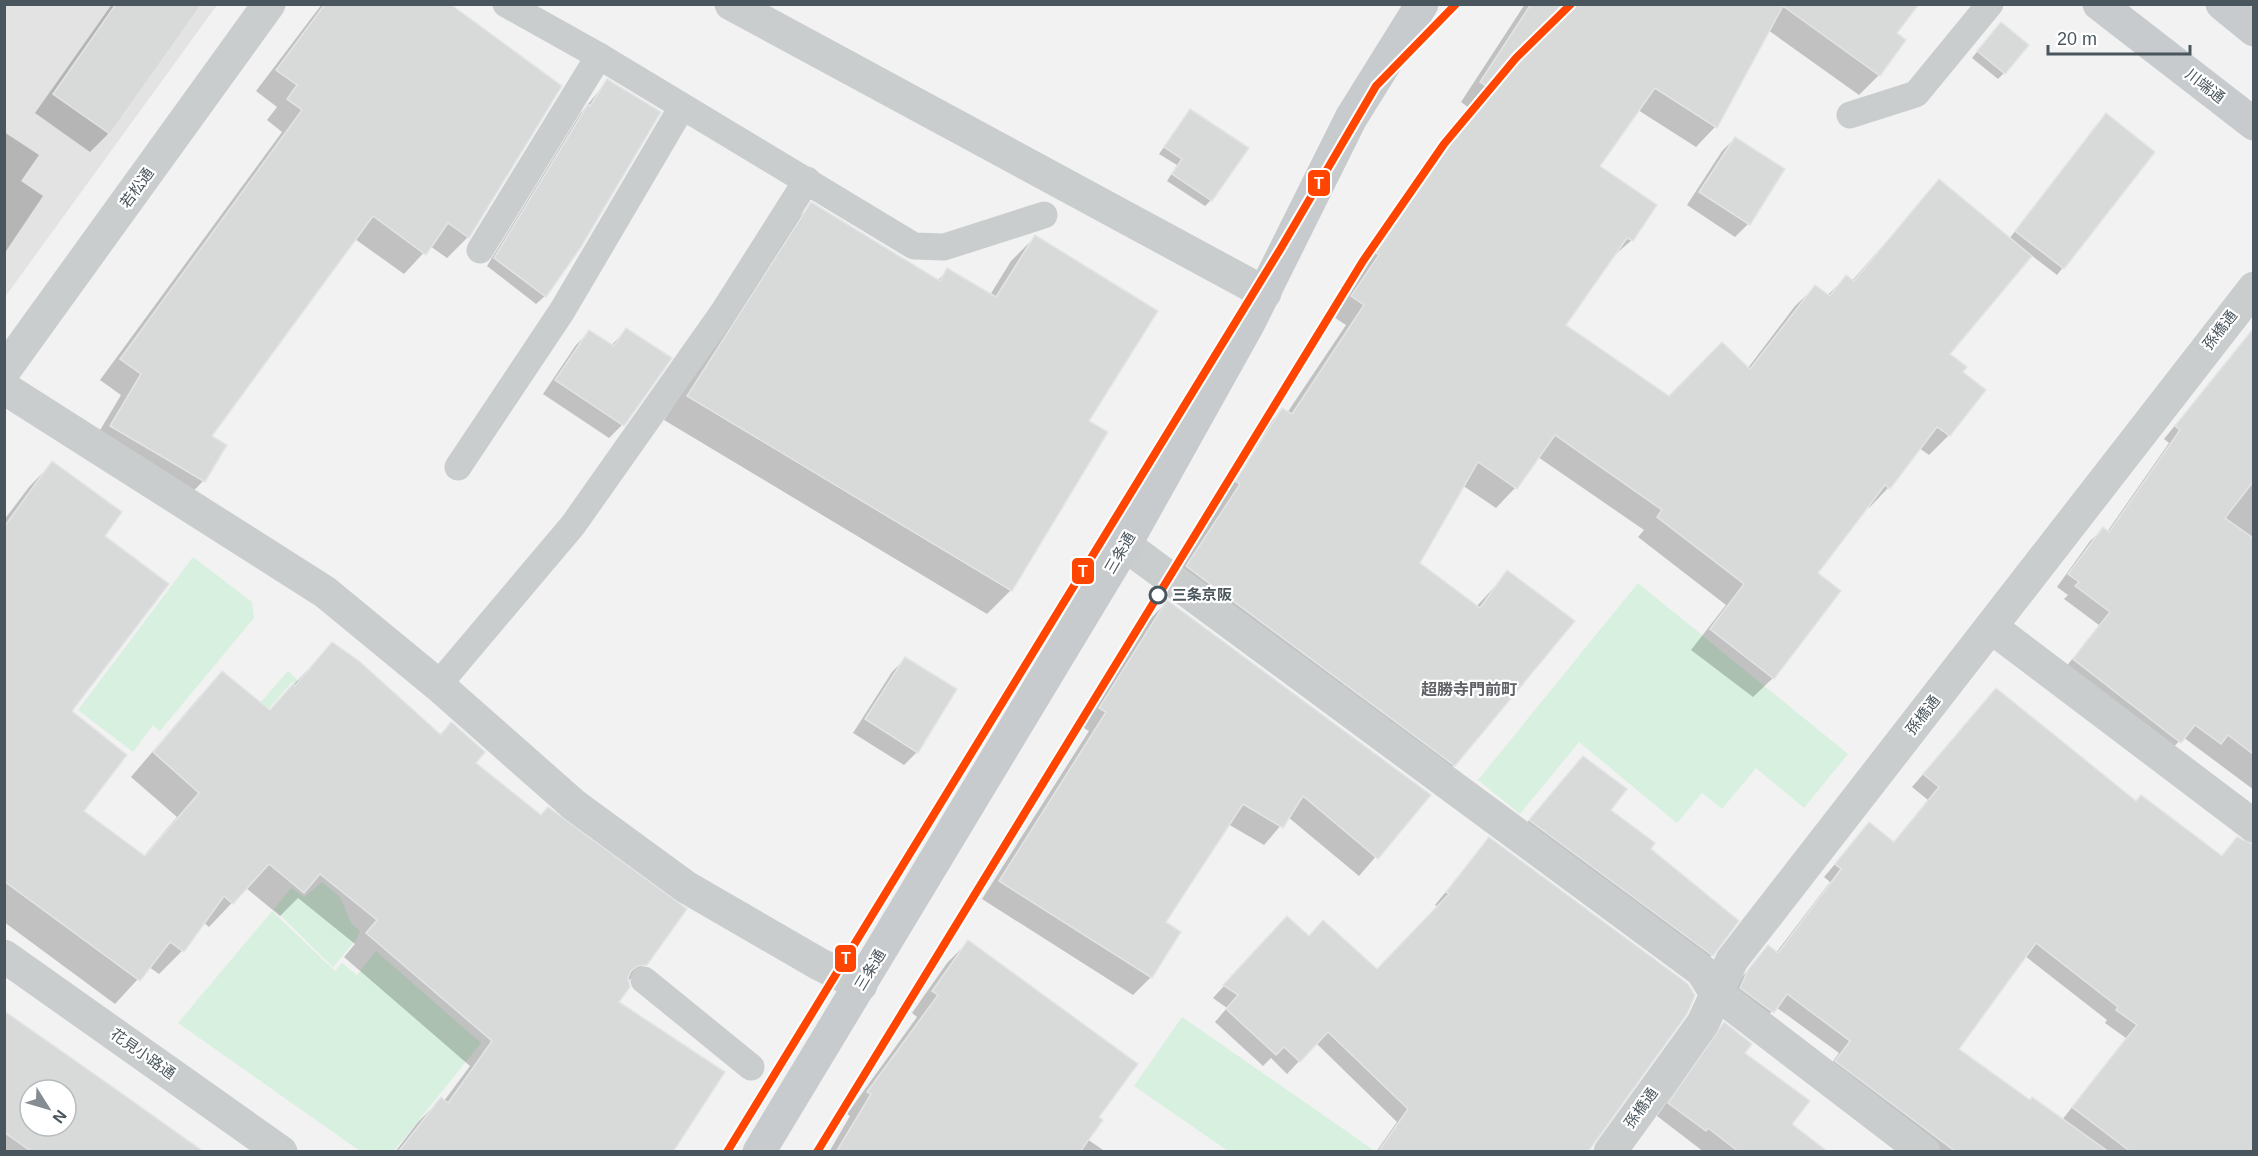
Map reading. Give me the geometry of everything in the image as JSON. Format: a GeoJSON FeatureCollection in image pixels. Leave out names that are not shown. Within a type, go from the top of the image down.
{"type":"FeatureCollection","features":[{"type":"Feature","properties":{"kind":"main road","name":"三条通"},"geometry":{"type":"LineString","coordinates":[[759,1152],[1125,545],[1265,293],[1351,118],[1422,4]]}},
{"type":"Feature","properties":{"kind":"main road","name":"川端通"},"geometry":{"type":"LineString","coordinates":[[2099,4],[2253,124]]}},
{"type":"Feature","properties":{"kind":"main road"},"geometry":{"type":"LineString","coordinates":[[2222,4],[2253,30]]}},
{"type":"Feature","properties":{"kind":"street","name":"若松通"},"geometry":{"type":"LineString","coordinates":[[4,371],[269,4]]}},
{"type":"Feature","properties":{"kind":"street"},"geometry":{"type":"LineString","coordinates":[[731,4],[1265,293]]}},
{"type":"Feature","properties":{"kind":"street","name":"孫橋通"},"geometry":{"type":"LineString","coordinates":[[1610,1152],[1703,1023],[1715,992],[1732,960],[2253,288]]}},
{"type":"Feature","properties":{"kind":"street"},"geometry":{"type":"LineString","coordinates":[[4,388],[325,592],[438,685],[574,805],[686,887],[819,964],[861,985]]}},
{"type":"Feature","properties":{"kind":"street"},"geometry":{"type":"LineString","coordinates":[[1125,545],[1702,971],[1715,992],[1924,1152]]}},
{"type":"Feature","properties":{"kind":"street"},"geometry":{"type":"LineString","coordinates":[[1991,627],[2253,826]]}},
{"type":"Feature","properties":{"kind":"street","name":"花見小路通"},"geometry":{"type":"LineString","coordinates":[[4,956],[281,1152]]}},
{"type":"Feature","properties":{"kind":"lane"},"geometry":{"type":"LineString","coordinates":[[506,4],[599,56],[914,246],[944,247],[1044,214]]}},
{"type":"Feature","properties":{"kind":"lane"},"geometry":{"type":"LineString","coordinates":[[1850,116],[1916,94],[1990,4]]}},
{"type":"Feature","properties":{"kind":"lane"},"geometry":{"type":"LineString","coordinates":[[480,250],[599,56]]}},
{"type":"Feature","properties":{"kind":"lane"},"geometry":{"type":"LineString","coordinates":[[458,467],[562,311],[682,107]]}},
{"type":"Feature","properties":{"kind":"lane"},"geometry":{"type":"LineString","coordinates":[[438,685],[573,525],[724,311],[807,180]]}},
{"type":"Feature","properties":{"kind":"lane"},"geometry":{"type":"LineString","coordinates":[[644,980],[751,1067]]}},
{"type":"Feature","properties":{"kind":"shaded area"},"geometry":{"type":"Polygon","coordinates":[[[5,5],[217,5],[5,297],[5,5]]]}},
{"type":"Feature","properties":{"kind":"green space"},"geometry":{"type":"Polygon","coordinates":[[[193,557],[252,602],[254,618],[160,731],[153,725],[133,752],[78,710],[193,557]]]}},
{"type":"Feature","properties":{"kind":"green space"},"geometry":{"type":"Polygon","coordinates":[[[1638,583],[1848,754],[1804,808],[1756,768],[1722,809],[1702,793],[1677,823],[1579,742],[1520,814],[1478,780],[1638,583]]]}},
{"type":"Feature","properties":{"kind":"green space"},"geometry":{"type":"Polygon","coordinates":[[[288,671],[305,687],[303,690],[292,682],[222,762],[215,755],[288,671]]]}},
{"type":"Feature","properties":{"kind":"green space"},"geometry":{"type":"Polygon","coordinates":[[[322,882],[340,897],[351,923],[360,931],[356,940],[333,967],[274,909],[291,888],[304,897],[322,882]]]}},
{"type":"Feature","properties":{"kind":"green space"},"geometry":{"type":"Polygon","coordinates":[[[272,911],[335,971],[342,963],[357,975],[376,951],[481,1043],[394,1151],[360,1151],[178,1023],[272,911]]]}},
{"type":"Feature","properties":{"kind":"green space"},"geometry":{"type":"Polygon","coordinates":[[[1182,1017],[1375,1151],[1228,1151],[1134,1086],[1182,1017]]]}},
{"type":"Feature","properties":{"kind":"building"},"geometry":{"type":"Polygon","coordinates":[[[116,4],[202,4],[110,134],[53,94],[116,4]]]}},
{"type":"Feature","properties":{"kind":"building"},"geometry":{"type":"Polygon","coordinates":[[[325,4],[450,4],[562,86],[469,238],[448,223],[426,255],[373,216],[212,436],[227,445],[205,482],[110,426],[141,374],[120,359],[302,110],[287,99],[297,85],[276,70],[325,4]]]}},
{"type":"Feature","properties":{"kind":"building"},"geometry":{"type":"Polygon","coordinates":[[[1531,4],[1919,4],[1897,33],[1906,40],[1880,76],[1783,6],[1717,128],[1655,88],[1600,166],[1657,205],[1633,241],[1627,238],[1566,325],[1669,396],[1722,342],[1750,369],[1815,285],[1830,296],[1846,275],[1854,281],[1939,179],[2032,256],[1950,354],[1967,367],[1963,372],[1986,390],[1950,436],[1937,427],[1890,489],[1885,485],[1818,573],[1841,591],[1774,679],[1710,629],[1744,584],[1657,517],[1662,510],[1555,435],[1517,489],[1478,462],[1420,563],[1480,608],[1507,570],[1575,621],[1455,766],[1186,566],[1240,484],[1235,481],[1282,408],[1292,414],[1364,305],[1351,296],[1379,255],[1375,252],[1405,210],[1401,207],[1491,89],[1480,82],[1531,4]]]}},
{"type":"Feature","properties":{"kind":"building"},"geometry":{"type":"Polygon","coordinates":[[[2001,22],[2029,45],[2005,74],[1977,51],[2001,22]]]}},
{"type":"Feature","properties":{"kind":"building"},"geometry":{"type":"Polygon","coordinates":[[[607,79],[661,112],[581,247],[546,297],[494,258],[588,104],[590,106],[607,79]]]}},
{"type":"Feature","properties":{"kind":"building"},"geometry":{"type":"Polygon","coordinates":[[[1190,109],[1249,148],[1212,201],[1172,174],[1182,159],[1164,147],[1190,109]]]}},
{"type":"Feature","properties":{"kind":"building"},"geometry":{"type":"Polygon","coordinates":[[[2106,113],[2155,152],[2064,269],[2015,231],[2106,113]]]}},
{"type":"Feature","properties":{"kind":"building"},"geometry":{"type":"Polygon","coordinates":[[[1735,137],[1785,169],[1750,225],[1699,192],[1735,137]]]}},
{"type":"Feature","properties":{"kind":"building"},"geometry":{"type":"Polygon","coordinates":[[[811,202],[940,281],[947,268],[996,297],[1035,235],[1158,311],[1089,421],[1108,432],[1012,591],[687,396],[811,202]]]}},
{"type":"Feature","properties":{"kind":"building"},"geometry":{"type":"Polygon","coordinates":[[[626,328],[672,358],[624,426],[555,380],[589,330],[614,346],[626,328]]]}},
{"type":"Feature","properties":{"kind":"building"},"geometry":{"type":"Polygon","coordinates":[[[2253,329],[2253,482],[2225,518],[2253,538],[2253,754],[2228,735],[2221,744],[2195,725],[2181,743],[2073,659],[2110,612],[2075,586],[2079,582],[2068,574],[2103,527],[2109,532],[2180,430],[2175,426],[2253,329]]]}},
{"type":"Feature","properties":{"kind":"building"},"geometry":{"type":"Polygon","coordinates":[[[52,461],[122,512],[105,536],[169,584],[72,711],[127,755],[84,811],[145,856],[199,793],[153,752],[222,671],[270,710],[293,684],[295,686],[332,642],[359,661],[441,735],[451,722],[455,725],[485,752],[476,763],[541,815],[548,807],[687,909],[647,965],[638,966],[631,971],[628,978],[630,987],[619,1002],[725,1072],[673,1152],[398,1152],[441,1097],[448,1103],[492,1041],[366,933],[377,920],[320,874],[304,893],[269,864],[233,904],[224,896],[184,952],[170,942],[140,981],[4,881],[4,527],[52,461]]]}},
{"type":"Feature","properties":{"kind":"building"},"geometry":{"type":"Polygon","coordinates":[[[1167,600],[1431,795],[1378,859],[1303,796],[1283,828],[1243,804],[1166,922],[1181,932],[1152,978],[999,881],[1106,712],[1099,708],[1167,600]]]}},
{"type":"Feature","properties":{"kind":"building"},"geometry":{"type":"Polygon","coordinates":[[[905,657],[957,689],[918,753],[865,719],[905,657]]]}},
{"type":"Feature","properties":{"kind":"building"},"geometry":{"type":"Polygon","coordinates":[[[1996,688],[2136,801],[2141,795],[2222,856],[2237,837],[2253,844],[2253,1152],[2131,1152],[2072,1107],[2137,1025],[2116,1010],[2118,1007],[2036,943],[1959,1049],[2030,1100],[2032,1097],[2109,1152],[1956,1152],[1835,1061],[1850,1041],[1787,994],[1774,1013],[1740,988],[1748,970],[1768,945],[1778,953],[1841,869],[1835,864],[1869,822],[1894,842],[1939,787],[1923,774],[1996,688]]]}},
{"type":"Feature","properties":{"kind":"building"},"geometry":{"type":"Polygon","coordinates":[[[1583,756],[1627,789],[1611,810],[1655,843],[1651,849],[1739,921],[1713,956],[1529,820],[1583,756]]]}},
{"type":"Feature","properties":{"kind":"building"},"geometry":{"type":"Polygon","coordinates":[[[1489,837],[1688,984],[1695,995],[1687,1014],[1588,1152],[1378,1152],[1408,1109],[1328,1032],[1300,1062],[1284,1047],[1276,1055],[1226,1009],[1238,995],[1223,985],[1287,916],[1309,936],[1323,920],[1377,969],[1449,894],[1446,892],[1489,837]]]}},
{"type":"Feature","properties":{"kind":"building"},"geometry":{"type":"Polygon","coordinates":[[[968,940],[1138,1064],[1099,1117],[1103,1120],[1080,1152],[836,1152],[871,1094],[867,1092],[938,995],[932,991],[968,940]]]}},
{"type":"Feature","properties":{"kind":"building"},"geometry":{"type":"Polygon","coordinates":[[[4,1011],[204,1152],[32,1152],[4,1132],[4,1011]]]}},
{"type":"Feature","properties":{"kind":"building"},"geometry":{"type":"Polygon","coordinates":[[[1724,1022],[1752,1044],[1745,1053],[1810,1101],[1792,1124],[1828,1152],[1739,1152],[1708,1128],[1706,1131],[1668,1103],[1724,1022]]]}},
{"type":"Feature","properties":{"kind":"transit line","name":"T"},"geometry":{"type":"LineString","coordinates":[[727,1152],[1281,248],[1376,86],[1456,4]]}},
{"type":"Feature","properties":{"kind":"transit line","name":"T"},"geometry":{"type":"LineString","coordinates":[[817,1152],[1363,261],[1444,144],[1516,58],[1571,4]]}},
{"type":"Feature","properties":{"kind":"place","name":"三条京阪"},"geometry":{"type":"Point","coordinates":[1158,595]}},
{"type":"Feature","properties":{"kind":"district","name":"超勝寺門前町"},"geometry":{"type":"Point","coordinates":[1469,689]}}]}
